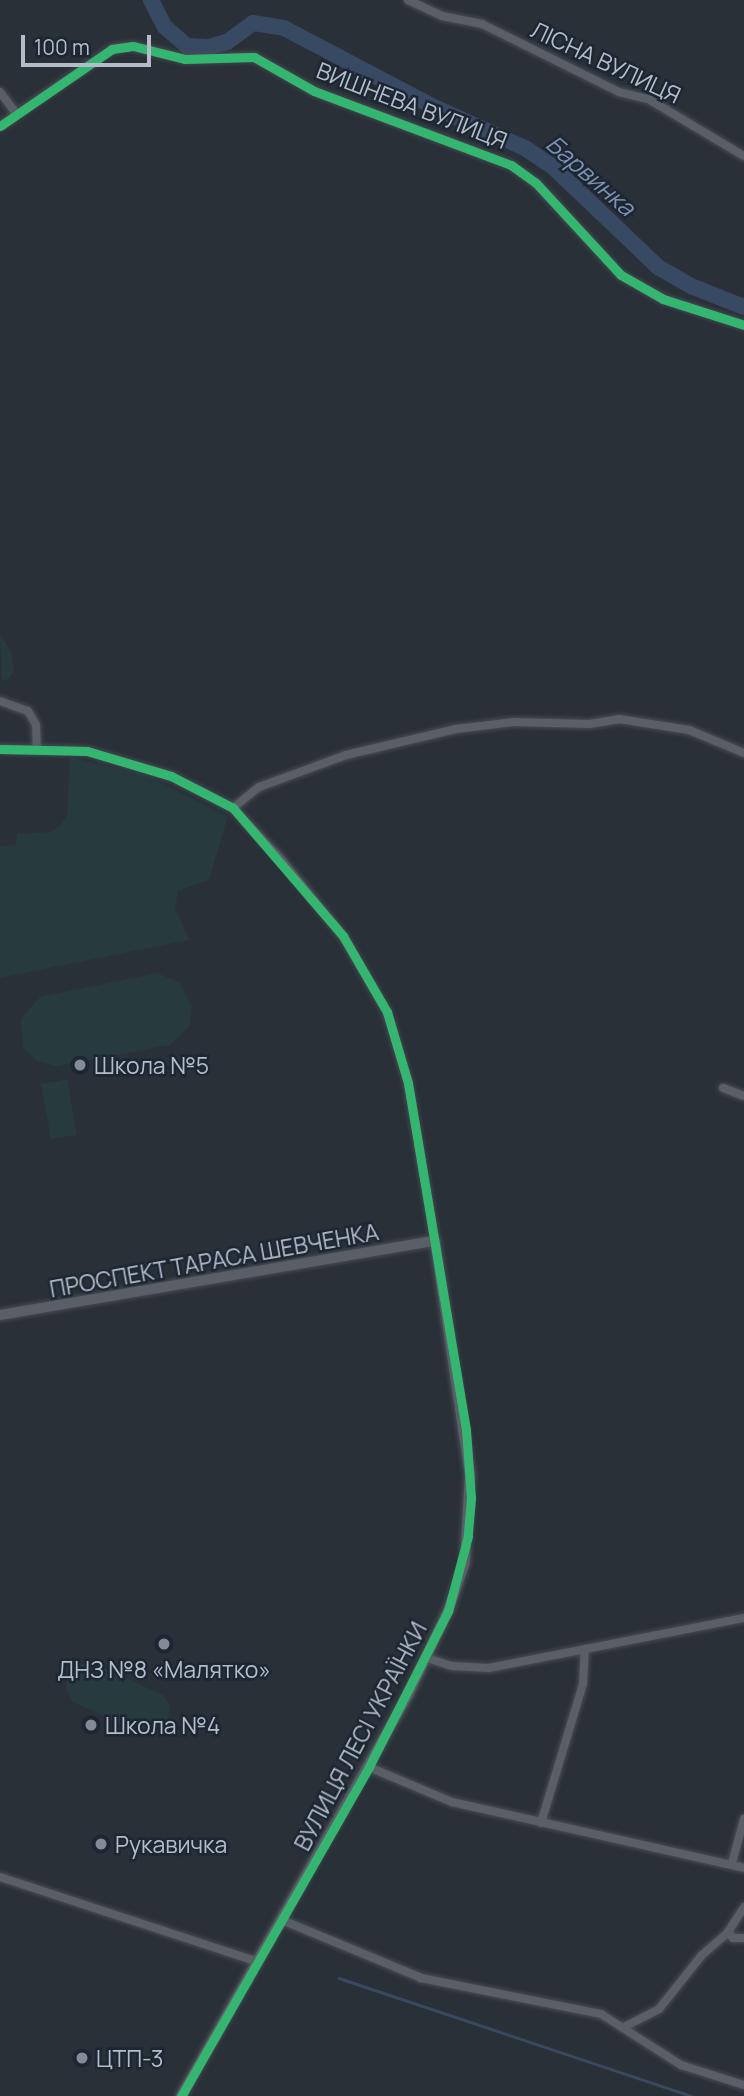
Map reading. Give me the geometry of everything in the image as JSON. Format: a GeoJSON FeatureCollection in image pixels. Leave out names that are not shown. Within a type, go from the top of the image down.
{"type":"FeatureCollection","features":[{"type":"Feature","properties":{"kind":"street","name":"ЛІСНА ВУЛИЦЯ"},"geometry":{"type":"LineString","coordinates":[[408,0],[442,16],[482,24],[620,92],[660,105],[744,156]]}},
{"type":"Feature","properties":{"kind":"street","name":"ВИШНЕВА ВУЛИЦЯ"},"geometry":{"type":"LineString","coordinates":[[0,126],[112,49],[133,46],[185,59],[254,57],[314,91],[511,164],[536,183],[621,275],[663,299],[744,325]]}},
{"type":"Feature","properties":{"kind":"street"},"geometry":{"type":"LineString","coordinates":[[0,92],[16,113]]}},
{"type":"Feature","properties":{"kind":"street"},"geometry":{"type":"LineString","coordinates":[[0,701],[23,707],[33,718],[37,750]]}},
{"type":"Feature","properties":{"kind":"street"},"geometry":{"type":"LineString","coordinates":[[233,808],[259,788],[346,755],[456,729],[514,722],[561,723],[619,719],[689,730],[744,753]]}},
{"type":"Feature","properties":{"kind":"street"},"geometry":{"type":"LineString","coordinates":[[0,749],[87,751],[171,776],[233,808],[327,912],[387,1012],[408,1083],[435,1241]]}},
{"type":"Feature","properties":{"kind":"street"},"geometry":{"type":"LineString","coordinates":[[723,1088],[744,1096]]}},
{"type":"Feature","properties":{"kind":"street","name":"ПРОСПЕКТ ТАРАСА ШЕВЧЕНКА"},"geometry":{"type":"LineString","coordinates":[[0,1315],[435,1241]]}},
{"type":"Feature","properties":{"kind":"street","name":"ВУЛИЦЯ ЛЕСІ УКРАЇНКИ"},"geometry":{"type":"LineString","coordinates":[[181,2096],[372,1768],[427,1658],[465,1562],[471,1498],[466,1430],[435,1241]]}},
{"type":"Feature","properties":{"kind":"street"},"geometry":{"type":"LineString","coordinates":[[427,1658],[451,1666],[489,1668],[550,1653],[584,1651],[744,1618]]}},
{"type":"Feature","properties":{"kind":"street"},"geometry":{"type":"LineString","coordinates":[[541,1823],[583,1684],[584,1651]]}},
{"type":"Feature","properties":{"kind":"street"},"geometry":{"type":"LineString","coordinates":[[372,1768],[452,1802],[732,1863],[744,1868]]}},
{"type":"Feature","properties":{"kind":"street"},"geometry":{"type":"LineString","coordinates":[[732,1863],[744,1819]]}},
{"type":"Feature","properties":{"kind":"street"},"geometry":{"type":"LineString","coordinates":[[0,1877],[258,1962]]}},
{"type":"Feature","properties":{"kind":"street"},"geometry":{"type":"LineString","coordinates":[[626,2026],[659,2009],[702,1955],[728,1932],[744,1907]]}},
{"type":"Feature","properties":{"kind":"street"},"geometry":{"type":"LineString","coordinates":[[284,1921],[421,1978],[559,2003],[626,2026],[681,2065],[744,2085]]}},
{"type":"Feature","properties":{"kind":"street"},"geometry":{"type":"LineString","coordinates":[[728,1932],[733,1938],[744,1938]]}},
{"type":"Feature","properties":{"kind":"green space"},"geometry":{"type":"Polygon","coordinates":[[[0,635],[11,652],[14,671],[9,679],[2,680],[0,635]]]}},
{"type":"Feature","properties":{"kind":"green space"},"geometry":{"type":"Polygon","coordinates":[[[70,757],[148,776],[228,816],[209,880],[178,891],[175,908],[189,940],[0,978],[0,846],[16,845],[17,834],[50,832],[60,826],[67,815],[70,757]]]}},
{"type":"Feature","properties":{"kind":"green space"},"geometry":{"type":"Polygon","coordinates":[[[157,973],[179,982],[192,1007],[189,1027],[170,1045],[56,1066],[37,1061],[23,1047],[21,1019],[40,997],[157,973]]]}},
{"type":"Feature","properties":{"kind":"green space"},"geometry":{"type":"Polygon","coordinates":[[[67,1079],[77,1135],[51,1139],[41,1084],[67,1079]]]}},
{"type":"Feature","properties":{"kind":"green space"},"geometry":{"type":"Polygon","coordinates":[[[91,1662],[163,1695],[171,1707],[165,1728],[144,1735],[73,1702],[66,1689],[67,1675],[77,1664],[91,1662]]]}},
{"type":"Feature","properties":{"kind":"waterway","name":"Барвинка"},"geometry":{"type":"LineString","coordinates":[[151,0],[165,27],[187,46],[209,47],[227,42],[253,23],[284,28],[434,107],[525,148],[552,166],[658,267],[691,286],[744,307]]}},
{"type":"Feature","properties":{"kind":"waterway"},"geometry":{"type":"LineString","coordinates":[[339,1978],[691,2096]]}},
{"type":"Feature","properties":{"kind":"cycle path"},"geometry":{"type":"LineString","coordinates":[[0,126],[112,49],[133,46],[185,59],[254,57],[314,91],[511,165],[536,183],[621,275],[663,299],[744,325]]}},
{"type":"Feature","properties":{"kind":"cycle path"},"geometry":{"type":"LineString","coordinates":[[0,749],[87,751],[171,776],[233,808],[343,936],[387,1012],[408,1083],[466,1430],[471,1498],[468,1536],[448,1611],[369,1767],[181,2096]]}},
{"type":"Feature","properties":{"kind":"place","name":"Школа №5"},"geometry":{"type":"Point","coordinates":[80,1065]}},
{"type":"Feature","properties":{"kind":"place","name":"ДНЗ №8 «Малятко»"},"geometry":{"type":"Point","coordinates":[164,1644]}},
{"type":"Feature","properties":{"kind":"place","name":"Школа №4"},"geometry":{"type":"Point","coordinates":[91,1725]}},
{"type":"Feature","properties":{"kind":"place","name":"Рукавичка"},"geometry":{"type":"Point","coordinates":[101,1844]}},
{"type":"Feature","properties":{"kind":"place","name":"ЦТП-3"},"geometry":{"type":"Point","coordinates":[82,2058]}}]}
